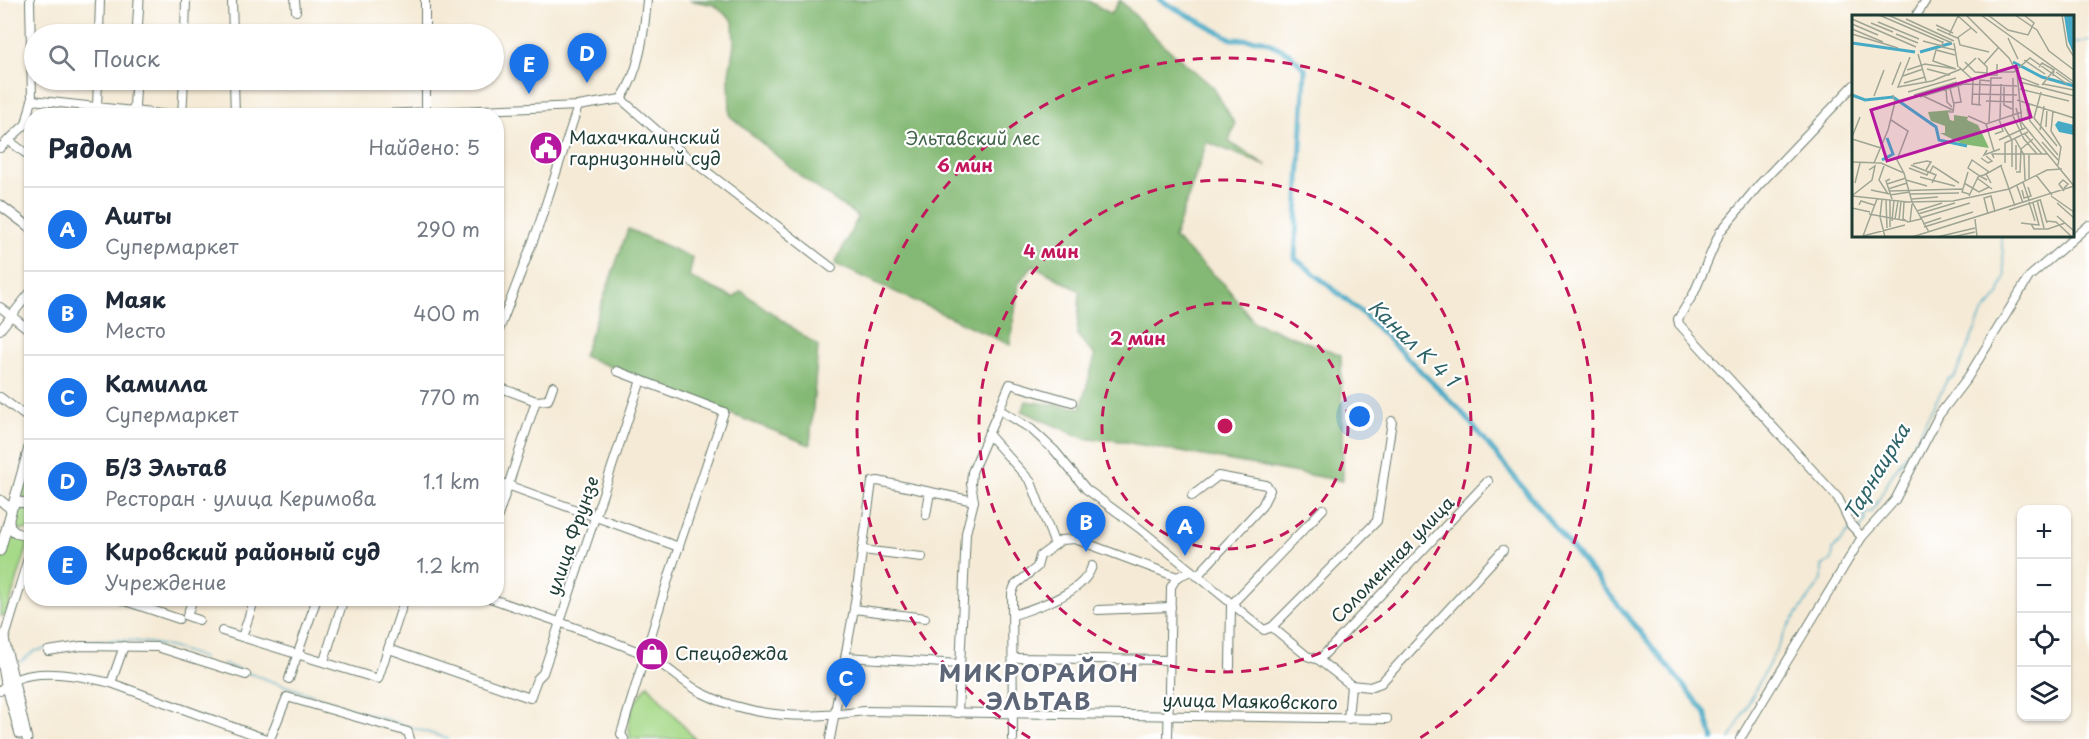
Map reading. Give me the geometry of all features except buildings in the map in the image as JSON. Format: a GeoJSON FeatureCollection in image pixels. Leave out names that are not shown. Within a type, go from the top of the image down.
{"type":"FeatureCollection","features":[{"type":"Feature","properties":{"kind":"main road"},"geometry":{"type":"LineString","coordinates":[[132,24],[133,0]]}},
{"type":"Feature","properties":{"kind":"main road"},"geometry":{"type":"LineString","coordinates":[[137,24],[138,0]]}},
{"type":"Feature","properties":{"kind":"main road"},"geometry":{"type":"LineString","coordinates":[[130,90],[131,108]]}},
{"type":"Feature","properties":{"kind":"main road"},"geometry":{"type":"LineString","coordinates":[[132,108],[134,90]]}},
{"type":"Feature","properties":{"kind":"main road"},"geometry":{"type":"LineString","coordinates":[[0,207],[24,225]]}},
{"type":"Feature","properties":{"kind":"main road"},"geometry":{"type":"LineString","coordinates":[[0,551],[24,464]]}},
{"type":"Feature","properties":{"kind":"main road"},"geometry":{"type":"LineString","coordinates":[[0,500],[10,512],[13,531],[19,535],[24,535]]}},
{"type":"Feature","properties":{"kind":"main road"},"geometry":{"type":"LineString","coordinates":[[10,512],[18,502],[24,503]]}},
{"type":"Feature","properties":{"kind":"main road"},"geometry":{"type":"LineString","coordinates":[[0,508],[10,512]]}},
{"type":"Feature","properties":{"kind":"main road"},"geometry":{"type":"LineString","coordinates":[[21,739],[6,686],[2,644],[24,581]]}},
{"type":"Feature","properties":{"kind":"main road"},"geometry":{"type":"LineString","coordinates":[[6,686],[27,739]]}},
{"type":"Feature","properties":{"kind":"street"},"geometry":{"type":"LineString","coordinates":[[30,0],[30,24]]}},
{"type":"Feature","properties":{"kind":"street"},"geometry":{"type":"LineString","coordinates":[[99,24],[100,0]]}},
{"type":"Feature","properties":{"kind":"street"},"geometry":{"type":"LineString","coordinates":[[185,24],[186,0]]}},
{"type":"Feature","properties":{"kind":"street"},"geometry":{"type":"LineString","coordinates":[[232,0],[233,24]]}},
{"type":"Feature","properties":{"kind":"street"},"geometry":{"type":"LineString","coordinates":[[296,0],[296,11]]}},
{"type":"Feature","properties":{"kind":"street"},"geometry":{"type":"LineString","coordinates":[[425,0],[425,24]]}},
{"type":"Feature","properties":{"kind":"street"},"geometry":{"type":"LineString","coordinates":[[504,109],[578,106],[621,99],[631,85],[644,29],[647,0]]}},
{"type":"Feature","properties":{"kind":"street"},"geometry":{"type":"LineString","coordinates":[[1917,15],[1926,0]]}},
{"type":"Feature","properties":{"kind":"street"},"geometry":{"type":"LineString","coordinates":[[1852,87],[1759,185],[1720,232],[1694,293],[1678,319],[1679,324],[1718,369],[1838,498],[1851,525],[1862,537]]}},
{"type":"Feature","properties":{"kind":"street"},"geometry":{"type":"LineString","coordinates":[[30,108],[32,90]]}},
{"type":"Feature","properties":{"kind":"street"},"geometry":{"type":"LineString","coordinates":[[97,107],[98,90]]}},
{"type":"Feature","properties":{"kind":"street"},"geometry":{"type":"LineString","coordinates":[[182,108],[183,90]]}},
{"type":"Feature","properties":{"kind":"street"},"geometry":{"type":"LineString","coordinates":[[234,90],[235,108]]}},
{"type":"Feature","properties":{"kind":"street"},"geometry":{"type":"LineString","coordinates":[[423,108],[425,90]]}},
{"type":"Feature","properties":{"kind":"street"},"geometry":{"type":"LineString","coordinates":[[621,99],[685,155],[832,268]]}},
{"type":"Feature","properties":{"kind":"street"},"geometry":{"type":"LineString","coordinates":[[32,100],[103,108]]}},
{"type":"Feature","properties":{"kind":"street"},"geometry":{"type":"LineString","coordinates":[[504,317],[538,228],[578,106]]}},
{"type":"Feature","properties":{"kind":"street"},"geometry":{"type":"LineString","coordinates":[[0,148],[24,126]]}},
{"type":"Feature","properties":{"kind":"street"},"geometry":{"type":"LineString","coordinates":[[8,140],[24,152]]}},
{"type":"Feature","properties":{"kind":"street"},"geometry":{"type":"LineString","coordinates":[[1740,739],[1862,537],[1895,500],[1939,415],[1968,376],[2029,277],[2089,225]]}},
{"type":"Feature","properties":{"kind":"street"},"geometry":{"type":"LineString","coordinates":[[0,330],[24,300]]}},
{"type":"Feature","properties":{"kind":"street"},"geometry":{"type":"LineString","coordinates":[[0,307],[24,326]]}},
{"type":"Feature","properties":{"kind":"street"},"geometry":{"type":"LineString","coordinates":[[617,371],[724,412],[644,654],[621,737]]}},
{"type":"Feature","properties":{"kind":"street","name":"улица Фрунзе"},"geometry":{"type":"LineString","coordinates":[[389,649],[528,698],[537,679],[543,673],[641,380]]}},
{"type":"Feature","properties":{"kind":"street"},"geometry":{"type":"LineString","coordinates":[[958,713],[966,533],[974,501],[971,484],[972,471],[1010,384],[1072,402]]}},
{"type":"Feature","properties":{"kind":"street"},"geometry":{"type":"LineString","coordinates":[[504,389],[537,401],[548,400],[554,386]]}},
{"type":"Feature","properties":{"kind":"street"},"geometry":{"type":"LineString","coordinates":[[0,398],[24,415]]}},
{"type":"Feature","properties":{"kind":"street"},"geometry":{"type":"LineString","coordinates":[[504,499],[537,401]]}},
{"type":"Feature","properties":{"kind":"street"},"geometry":{"type":"LineString","coordinates":[[1000,410],[1031,429],[1055,452],[1086,489],[1264,630],[1272,627],[1377,521],[1392,421]]}},
{"type":"Feature","properties":{"kind":"street"},"geometry":{"type":"LineString","coordinates":[[988,434],[1031,482],[1055,545]]}},
{"type":"Feature","properties":{"kind":"street"},"geometry":{"type":"LineString","coordinates":[[1013,739],[1014,615],[1012,593],[1015,585],[1037,567],[1040,556],[1061,540],[1075,539],[1177,577],[1194,573],[1262,506],[1270,490],[1266,485],[1218,476],[1192,496]]}},
{"type":"Feature","properties":{"kind":"street"},"geometry":{"type":"LineString","coordinates":[[830,739],[855,609],[872,482],[878,481],[974,501]]}},
{"type":"Feature","properties":{"kind":"street","name":"Соломенная улица"},"geometry":{"type":"LineString","coordinates":[[1319,660],[1488,481]]}},
{"type":"Feature","properties":{"kind":"street"},"geometry":{"type":"LineString","coordinates":[[504,483],[679,547]]}},
{"type":"Feature","properties":{"kind":"street"},"geometry":{"type":"LineString","coordinates":[[926,515],[930,492]]}},
{"type":"Feature","properties":{"kind":"street"},"geometry":{"type":"LineString","coordinates":[[1230,667],[1232,605],[1323,509]]}},
{"type":"Feature","properties":{"kind":"street"},"geometry":{"type":"LineString","coordinates":[[862,550],[922,557]]}},
{"type":"Feature","properties":{"kind":"street"},"geometry":{"type":"LineString","coordinates":[[1272,627],[1307,656],[1319,660],[1351,685],[1370,687],[1381,682],[1503,550]]}},
{"type":"Feature","properties":{"kind":"street"},"geometry":{"type":"LineString","coordinates":[[1014,615],[1071,590],[1083,582],[1092,566]]}},
{"type":"Feature","properties":{"kind":"street"},"geometry":{"type":"LineString","coordinates":[[1168,739],[1171,587],[1177,577]]}},
{"type":"Feature","properties":{"kind":"street","name":"улица Маяковского"},"geometry":{"type":"LineString","coordinates":[[504,603],[644,654],[702,693],[754,711],[789,717],[864,711],[1387,719]]}},
{"type":"Feature","properties":{"kind":"street"},"geometry":{"type":"LineString","coordinates":[[147,606],[200,620]]}},
{"type":"Feature","properties":{"kind":"street"},"geometry":{"type":"LineString","coordinates":[[183,617],[189,606]]}},
{"type":"Feature","properties":{"kind":"street"},"geometry":{"type":"LineString","coordinates":[[242,637],[252,606]]}},
{"type":"Feature","properties":{"kind":"street"},"geometry":{"type":"LineString","coordinates":[[289,679],[313,606]]}},
{"type":"Feature","properties":{"kind":"street"},"geometry":{"type":"LineString","coordinates":[[324,661],[341,606]]}},
{"type":"Feature","properties":{"kind":"street"},"geometry":{"type":"LineString","coordinates":[[222,631],[324,661],[378,680],[402,606]]}},
{"type":"Feature","properties":{"kind":"street"},"geometry":{"type":"LineString","coordinates":[[1098,610],[1171,607]]}},
{"type":"Feature","properties":{"kind":"street"},"geometry":{"type":"LineString","coordinates":[[855,609],[925,618]]}},
{"type":"Feature","properties":{"kind":"street"},"geometry":{"type":"LineString","coordinates":[[48,651],[81,646],[157,647],[246,675]]}},
{"type":"Feature","properties":{"kind":"street"},"geometry":{"type":"LineString","coordinates":[[111,683],[124,646]]}},
{"type":"Feature","properties":{"kind":"street"},"geometry":{"type":"LineString","coordinates":[[846,657],[959,664]]}},
{"type":"Feature","properties":{"kind":"street"},"geometry":{"type":"LineString","coordinates":[[1013,658],[1169,660]]}},
{"type":"Feature","properties":{"kind":"street"},"geometry":{"type":"LineString","coordinates":[[6,686],[47,674],[66,674],[111,683],[268,739],[287,697],[409,735]]}},
{"type":"Feature","properties":{"kind":"street"},"geometry":{"type":"LineString","coordinates":[[1348,719],[1351,685]]}},
{"type":"Feature","properties":{"kind":"green space","name":"Эльтавский лес"},"geometry":{"type":"Polygon","coordinates":[[[689,0],[1087,0],[1111,14],[1120,0],[1160,42],[1213,87],[1235,124],[1229,142],[1267,166],[1207,142],[1174,238],[1224,284],[1254,322],[1341,355],[1343,481],[1114,440],[1085,439],[1022,411],[1026,401],[1081,408],[1095,356],[1077,335],[1080,291],[1033,265],[1019,283],[1010,345],[835,264],[858,217],[803,178],[730,116],[729,74],[734,44],[733,21],[714,5],[689,0]]]}},
{"type":"Feature","properties":{"kind":"green space"},"geometry":{"type":"Polygon","coordinates":[[[628,229],[693,258],[689,277],[734,298],[741,291],[818,346],[810,445],[583,356],[628,229]]]}},
{"type":"Feature","properties":{"kind":"green space"},"geometry":{"type":"Polygon","coordinates":[[[24,474],[24,498],[17,499],[24,474]]]}},
{"type":"Feature","properties":{"kind":"green space"},"geometry":{"type":"Polygon","coordinates":[[[23,508],[23,530],[15,527],[12,519],[15,511],[23,508]]]}},
{"type":"Feature","properties":{"kind":"green space"},"geometry":{"type":"Polygon","coordinates":[[[8,532],[16,539],[24,539],[24,558],[6,616],[0,616],[0,562],[8,532]]]}},
{"type":"Feature","properties":{"kind":"green space"},"geometry":{"type":"Polygon","coordinates":[[[648,685],[695,739],[630,739],[629,722],[632,709],[648,685]]]}},
{"type":"Feature","properties":{"kind":"waterway","name":"Канал К 4 1"},"geometry":{"type":"LineString","coordinates":[[1160,0],[1232,39],[1263,40],[1289,53],[1305,69],[1295,258],[1360,311],[1460,410],[1705,712],[1713,739]]}},
{"type":"Feature","properties":{"kind":"waterway","name":"Тарнаирка"},"geometry":{"type":"LineString","coordinates":[[2074,44],[2089,41]]}},
{"type":"Feature","properties":{"kind":"waterway","name":"Тарнаирка"},"geometry":{"type":"LineString","coordinates":[[1859,530],[1865,521],[1864,514],[1872,512],[1890,478],[1916,440],[1947,380],[1955,376],[1982,314],[1999,295],[2005,276],[2001,237]]}},
{"type":"Feature","properties":{"kind":"waterway","name":"Тарнаирка"},"geometry":{"type":"LineString","coordinates":[[1730,739],[1789,625],[1822,580],[1822,566],[1832,560],[1833,550],[1848,532],[1852,532]]}},
{"type":"Feature","properties":{"kind":"waterway"},"geometry":{"type":"LineString","coordinates":[[61,645],[97,640],[134,641],[169,647],[203,658]]}},
{"type":"Feature","properties":{"kind":"waterway"},"geometry":{"type":"LineString","coordinates":[[20,662],[35,651],[45,649]]}},
{"type":"Feature","properties":{"kind":"waterway"},"geometry":{"type":"LineString","coordinates":[[222,664],[364,713],[449,739]]}},
{"type":"Feature","properties":{"kind":"place","name":"Б/З Эльтав"},"geometry":{"type":"Point","coordinates":[587,83]}},
{"type":"Feature","properties":{"kind":"place","name":"Кировский районый суд"},"geometry":{"type":"Point","coordinates":[529,94]}},
{"type":"Feature","properties":{"kind":"place","name":"Махачкалинский гарнизонный суд"},"geometry":{"type":"Point","coordinates":[546,148]}},
{"type":"Feature","properties":{"kind":"place","name":"Маяк"},"geometry":{"type":"Point","coordinates":[1086,552]}},
{"type":"Feature","properties":{"kind":"place","name":"Ашты"},"geometry":{"type":"Point","coordinates":[1185,556]}},
{"type":"Feature","properties":{"kind":"place","name":"Спецодежда"},"geometry":{"type":"Point","coordinates":[652,654]}},
{"type":"Feature","properties":{"kind":"place","name":"Камилла"},"geometry":{"type":"Point","coordinates":[846,708]}},
{"type":"Feature","properties":{"kind":"district","name":"МИКРОРАЙОН ЭЛЬТАВ"},"geometry":{"type":"Point","coordinates":[1039,688]}}]}
